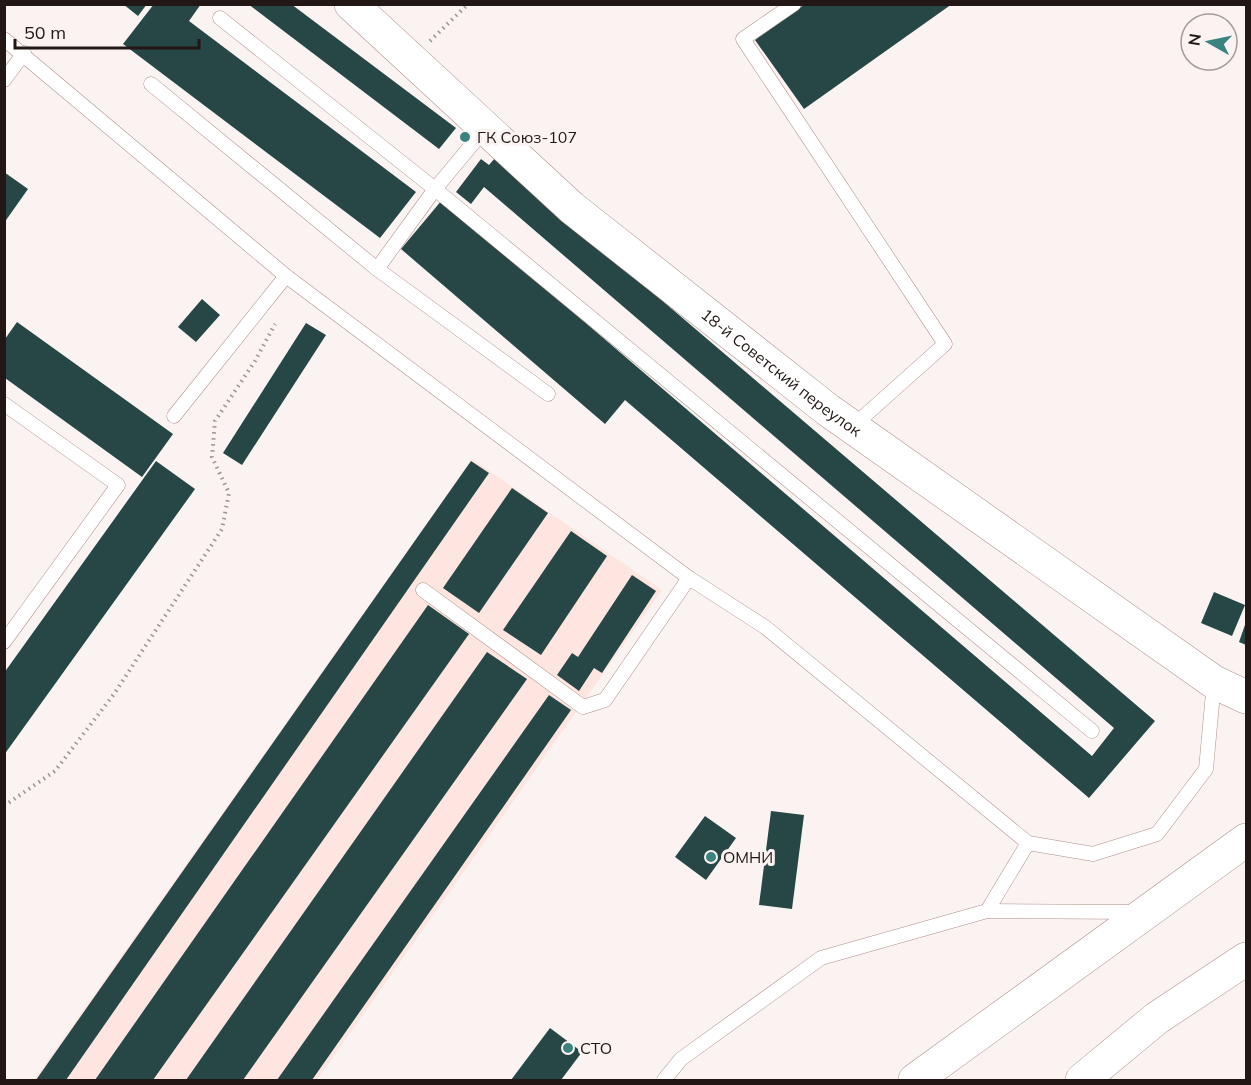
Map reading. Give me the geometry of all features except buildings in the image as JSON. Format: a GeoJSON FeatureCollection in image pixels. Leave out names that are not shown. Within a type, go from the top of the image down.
{"type":"FeatureCollection","features":[{"type":"Feature","properties":{"kind":"street","name":"18-й Советский переулок"},"geometry":{"type":"LineString","coordinates":[[351,4],[572,208],[852,427],[1214,682],[1246,697]]}},
{"type":"Feature","properties":{"kind":"street"},"geometry":{"type":"LineString","coordinates":[[915,1080],[1246,840]]}},
{"type":"Feature","properties":{"kind":"street"},"geometry":{"type":"LineString","coordinates":[[1082,1080],[1157,1018],[1246,959]]}},
{"type":"Feature","properties":{"kind":"lane"},"geometry":{"type":"LineString","coordinates":[[794,4],[743,39],[945,344],[852,427]]}},
{"type":"Feature","properties":{"kind":"lane"},"geometry":{"type":"LineString","coordinates":[[220,18],[435,189],[1092,731]]}},
{"type":"Feature","properties":{"kind":"lane"},"geometry":{"type":"LineString","coordinates":[[4,39],[24,53],[286,276],[689,578],[765,627],[1029,843],[1093,854],[1157,834],[1206,770],[1214,682]]}},
{"type":"Feature","properties":{"kind":"lane"},"geometry":{"type":"LineString","coordinates":[[4,80],[24,53]]}},
{"type":"Feature","properties":{"kind":"lane"},"geometry":{"type":"LineString","coordinates":[[151,84],[377,269],[548,394]]}},
{"type":"Feature","properties":{"kind":"lane"},"geometry":{"type":"LineString","coordinates":[[377,269],[435,189],[485,129]]}},
{"type":"Feature","properties":{"kind":"lane"},"geometry":{"type":"LineString","coordinates":[[174,416],[286,276]]}},
{"type":"Feature","properties":{"kind":"lane"},"geometry":{"type":"LineString","coordinates":[[4,404],[118,485],[4,642]]}},
{"type":"Feature","properties":{"kind":"lane"},"geometry":{"type":"LineString","coordinates":[[423,590],[583,707],[605,700],[689,578]]}},
{"type":"Feature","properties":{"kind":"lane"},"geometry":{"type":"LineString","coordinates":[[987,911],[1029,843]]}},
{"type":"Feature","properties":{"kind":"lane"},"geometry":{"type":"LineString","coordinates":[[664,1080],[681,1059],[821,958],[987,911],[1145,912]]}},
{"type":"Feature","properties":{"kind":"path"},"geometry":{"type":"LineString","coordinates":[[410,60],[468,4]]}},
{"type":"Feature","properties":{"kind":"path"},"geometry":{"type":"LineString","coordinates":[[4,806],[55,771],[114,694],[222,530],[229,493],[212,458],[215,421],[255,361],[275,323],[286,276]]}},
{"type":"Feature","properties":{"kind":"shaded area"},"geometry":{"type":"Polygon","coordinates":[[[472,459],[662,590],[317,1080],[34,1080],[472,459]]]}},
{"type":"Feature","properties":{"kind":"place","name":"ГК Союз-107"},"geometry":{"type":"Point","coordinates":[465,137]}},
{"type":"Feature","properties":{"kind":"place","name":"ОМНИ"},"geometry":{"type":"Point","coordinates":[711,857]}},
{"type":"Feature","properties":{"kind":"place","name":"СТО"},"geometry":{"type":"Point","coordinates":[568,1048]}}]}
